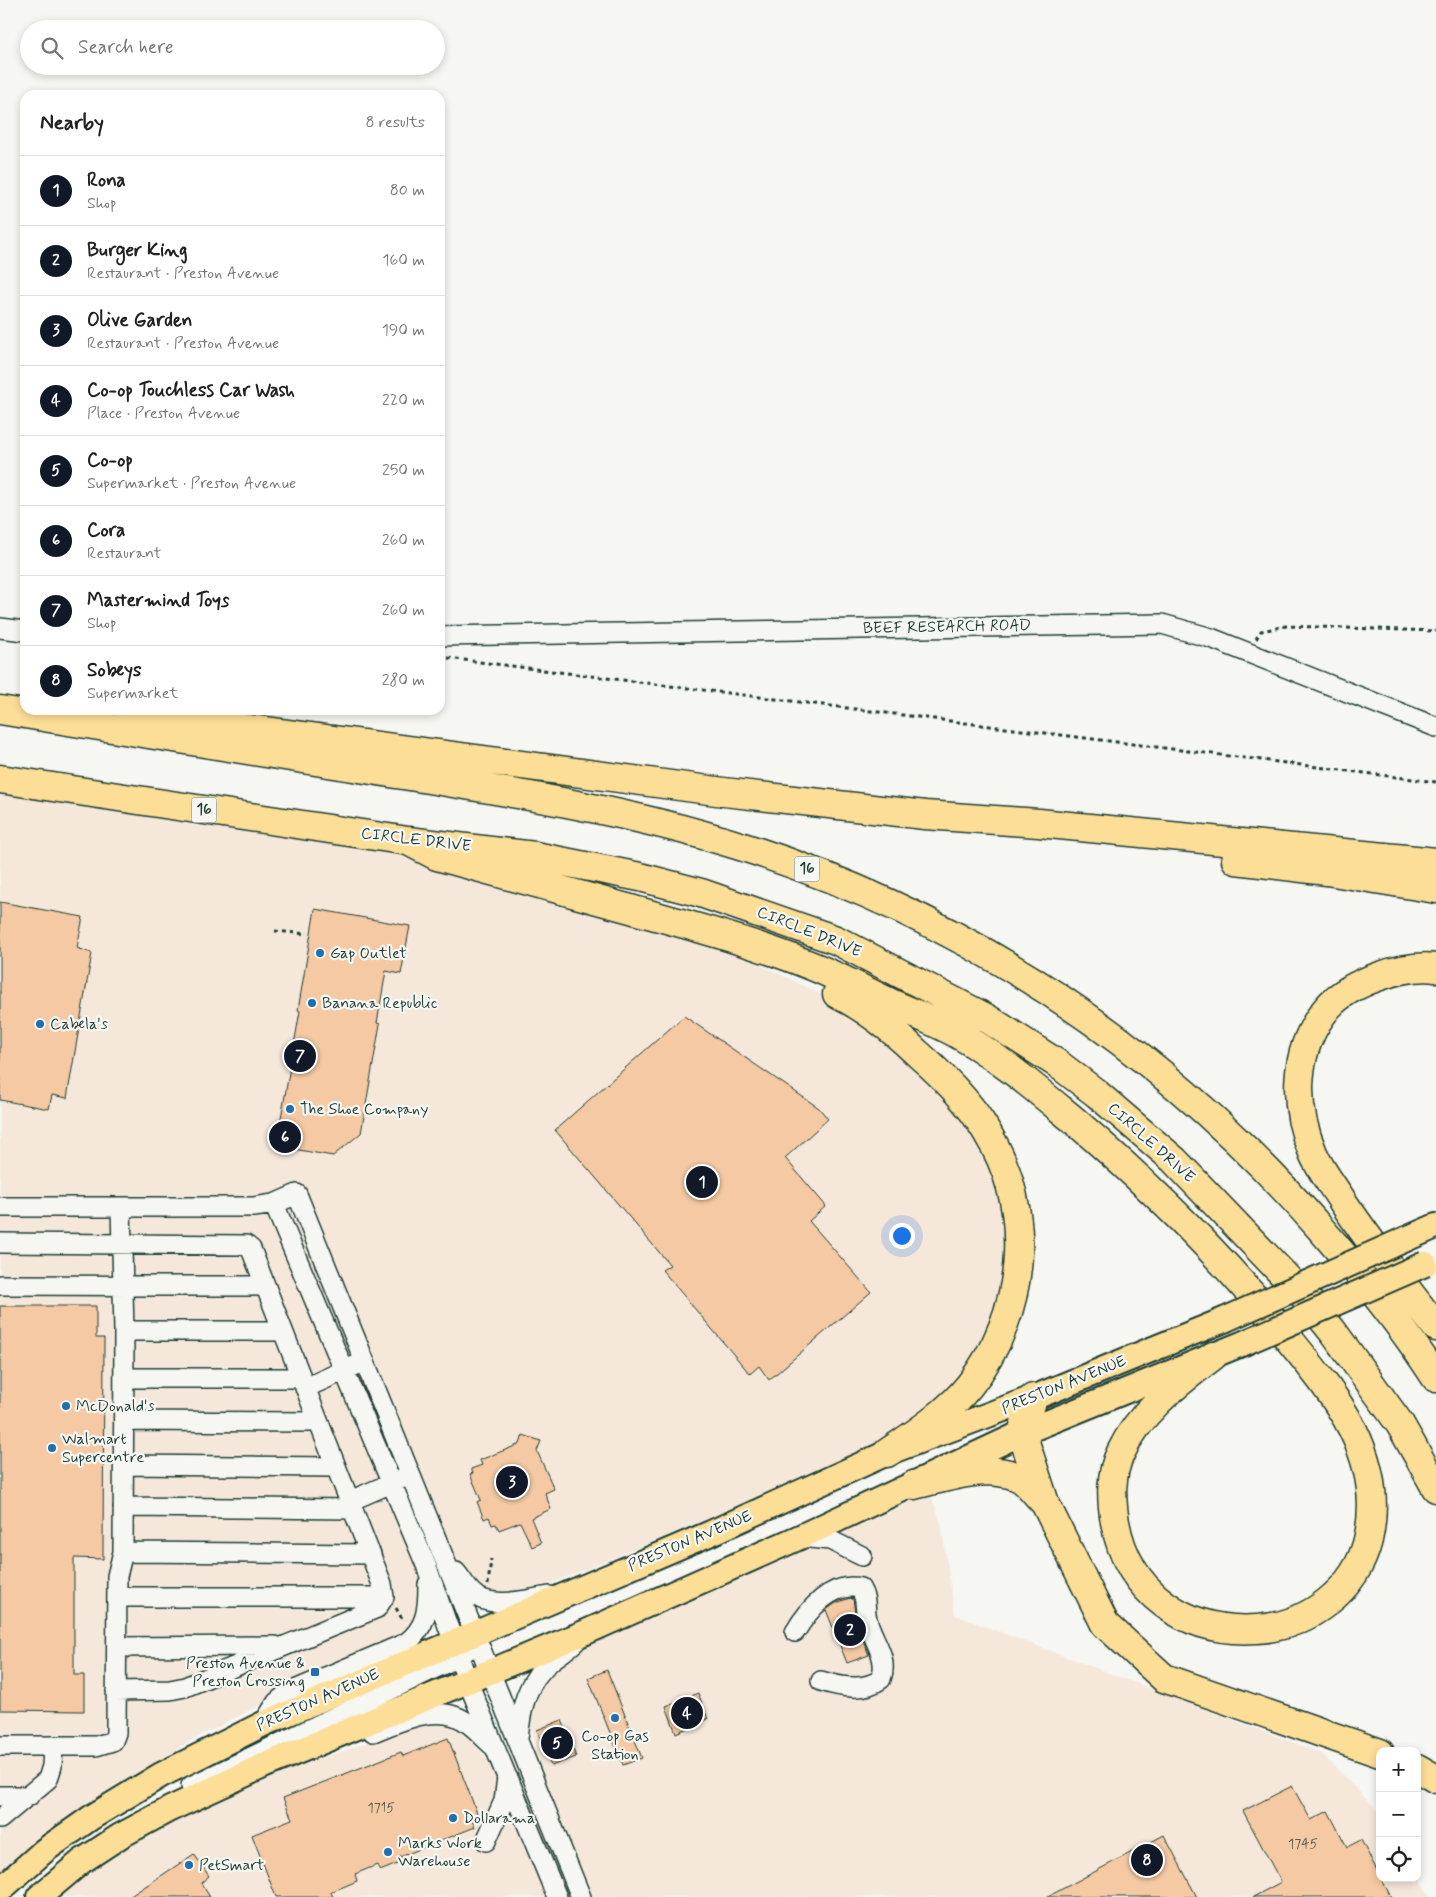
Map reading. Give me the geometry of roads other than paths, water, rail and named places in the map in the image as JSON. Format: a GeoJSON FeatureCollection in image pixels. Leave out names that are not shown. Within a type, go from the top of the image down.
{"type":"FeatureCollection","features":[{"type":"Feature","properties":{"kind":"highway"},"geometry":{"type":"LineString","coordinates":[[0,696],[20,698]]}},
{"type":"Feature","properties":{"kind":"highway","name":"16"},"geometry":{"type":"LineString","coordinates":[[0,710],[20,713]]}},
{"type":"Feature","properties":{"kind":"highway","name":"16"},"geometry":{"type":"LineString","coordinates":[[31,715],[583,805],[738,845],[804,868],[928,920],[1043,985],[1129,1046],[1176,1083],[1273,1174],[1368,1285],[1436,1378]]}},
{"type":"Feature","properties":{"kind":"highway"},"geometry":{"type":"LineString","coordinates":[[146,715],[714,791],[925,815],[1068,826],[1436,862]]}},
{"type":"Feature","properties":{"kind":"highway","name":"CIRCLE DRIVE"},"geometry":{"type":"LineString","coordinates":[[0,779],[408,841],[535,856],[640,877],[701,893],[836,940],[988,1018],[1058,1064],[1174,1160],[1306,1298],[1378,1392],[1400,1424],[1436,1488]]}},
{"type":"Feature","properties":{"kind":"highway"},"geometry":{"type":"LineString","coordinates":[[925,815],[1054,838],[1327,871],[1436,889]]}},
{"type":"Feature","properties":{"kind":"highway"},"geometry":{"type":"LineString","coordinates":[[408,841],[437,856],[718,933],[808,964],[954,1032],[999,1061],[1038,1090],[1145,1183],[1203,1240],[1271,1317],[1345,1414],[1358,1437],[1369,1467],[1371,1513],[1368,1540],[1360,1560],[1348,1580],[1332,1600],[1310,1614],[1284,1626],[1260,1629],[1211,1627],[1185,1617],[1163,1603],[1134,1574],[1121,1552],[1113,1511],[1112,1490],[1120,1454],[1141,1418],[1171,1388],[1213,1356]]}},
{"type":"Feature","properties":{"kind":"highway"},"geometry":{"type":"LineString","coordinates":[[718,933],[843,997],[908,1044],[950,1084],[978,1118],[996,1149],[1009,1182],[1017,1218],[1018,1259],[1011,1302],[998,1341],[980,1372],[953,1403],[888,1453]]}},
{"type":"Feature","properties":{"kind":"highway"},"geometry":{"type":"LineString","coordinates":[[1436,968],[1408,969],[1370,980],[1333,1001],[1318,1018],[1310,1036],[1300,1064],[1298,1087],[1300,1108],[1313,1154],[1370,1243],[1436,1327]]}},
{"type":"Feature","properties":{"kind":"highway"},"geometry":{"type":"LineString","coordinates":[[1032,1398],[1022,1433],[1045,1503],[1105,1624],[1164,1678],[1376,1752]]}},
{"type":"Feature","properties":{"kind":"highway"},"geometry":{"type":"LineString","coordinates":[[914,1484],[973,1472],[999,1472],[1019,1478],[1045,1503]]}},
{"type":"Feature","properties":{"kind":"highway"},"geometry":{"type":"LineString","coordinates":[[1421,1770],[1436,1779]]}},
{"type":"Feature","properties":{"kind":"main road","name":"PRESTON AVENUE"},"geometry":{"type":"LineString","coordinates":[[0,1890],[46,1850],[92,1817],[162,1776],[263,1724],[462,1644],[566,1594],[711,1533],[888,1453],[1032,1398],[1224,1320],[1436,1226]]}},
{"type":"Feature","properties":{"kind":"main road","name":"PRESTON AVENUE"},"geometry":{"type":"LineString","coordinates":[[39,1897],[82,1861],[143,1822],[264,1766],[586,1632],[800,1538],[1022,1433],[1244,1343],[1430,1261]]}},
{"type":"Feature","properties":{"kind":"street","name":"BEEF RESEARCH ROAD"},"geometry":{"type":"LineString","coordinates":[[445,636],[1162,624],[1211,638],[1436,727]]}},
{"type":"Feature","properties":{"kind":"street"},"geometry":{"type":"LineString","coordinates":[[0,628],[20,630]]}},
{"type":"Feature","properties":{"kind":"street"},"geometry":{"type":"LineString","coordinates":[[0,1206],[254,1206],[274,1204],[297,1194],[446,1563],[462,1644],[479,1678],[496,1750],[557,1897]]}},
{"type":"Feature","properties":{"kind":"street"},"geometry":{"type":"LineString","coordinates":[[274,1204],[426,1565],[479,1678],[518,1743],[581,1897]]}},
{"type":"Feature","properties":{"kind":"street"},"geometry":{"type":"LineString","coordinates":[[0,1746],[96,1746],[113,1741],[116,1733],[117,1576],[123,1552],[124,1465],[124,1331],[121,1206]]}},
{"type":"Feature","properties":{"kind":"street"},"geometry":{"type":"LineString","coordinates":[[0,1243],[246,1245],[251,1249],[382,1584],[384,1598],[377,1608],[286,1646],[178,1689],[116,1691]]}},
{"type":"Feature","properties":{"kind":"street"},"geometry":{"type":"LineString","coordinates":[[0,1284],[266,1286]]}},
{"type":"Feature","properties":{"kind":"street"},"geometry":{"type":"LineString","coordinates":[[124,1331],[283,1331]]}},
{"type":"Feature","properties":{"kind":"street"},"geometry":{"type":"LineString","coordinates":[[124,1378],[303,1383],[344,1371],[365,1362]]}},
{"type":"Feature","properties":{"kind":"street"},"geometry":{"type":"LineString","coordinates":[[124,1421],[318,1422]]}},
{"type":"Feature","properties":{"kind":"street"},"geometry":{"type":"LineString","coordinates":[[124,1465],[336,1467]]}},
{"type":"Feature","properties":{"kind":"street"},"geometry":{"type":"LineString","coordinates":[[123,1508],[351,1505],[409,1475]]}},
{"type":"Feature","properties":{"kind":"street"},"geometry":{"type":"LineString","coordinates":[[800,1538],[830,1540],[862,1556]]}},
{"type":"Feature","properties":{"kind":"street"},"geometry":{"type":"LineString","coordinates":[[123,1552],[370,1554]]}},
{"type":"Feature","properties":{"kind":"street"},"geometry":{"type":"LineString","coordinates":[[446,1563],[457,1573],[468,1589],[484,1600],[507,1602],[566,1594]]}},
{"type":"Feature","properties":{"kind":"street"},"geometry":{"type":"LineString","coordinates":[[263,1724],[278,1702],[288,1693],[406,1642],[416,1635],[424,1623],[428,1612],[426,1565]]}},
{"type":"Feature","properties":{"kind":"street"},"geometry":{"type":"LineString","coordinates":[[795,1632],[808,1612],[828,1595],[850,1586],[860,1588],[865,1596],[867,1604],[866,1613],[882,1655],[883,1673],[881,1679],[867,1685],[842,1687],[821,1681]]}},
{"type":"Feature","properties":{"kind":"street"},"geometry":{"type":"LineString","coordinates":[[117,1597],[384,1598]]}},
{"type":"Feature","properties":{"kind":"street"},"geometry":{"type":"LineString","coordinates":[[518,1743],[523,1703],[532,1681],[552,1660],[566,1651],[586,1632]]}},
{"type":"Feature","properties":{"kind":"street"},"geometry":{"type":"LineString","coordinates":[[143,1822],[175,1794],[462,1644]]}},
{"type":"Feature","properties":{"kind":"street"},"geometry":{"type":"LineString","coordinates":[[117,1647],[286,1646]]}},
{"type":"Feature","properties":{"kind":"street"},"geometry":{"type":"LineString","coordinates":[[264,1766],[297,1762],[419,1715],[454,1716],[468,1723],[496,1750]]}},
{"type":"Feature","properties":{"kind":"street"},"geometry":{"type":"LineString","coordinates":[[0,1819],[48,1779],[52,1766],[53,1747]]}},
{"type":"Feature","properties":{"kind":"street"},"geometry":{"type":"LineString","coordinates":[[486,1841],[504,1801],[507,1776]]}},
{"type":"Feature","properties":{"kind":"street"},"geometry":{"type":"LineString","coordinates":[[0,1796],[29,1796]]}},
{"type":"Feature","properties":{"kind":"place","name":"Gap Outlet"},"geometry":{"type":"Point","coordinates":[320,953]}},
{"type":"Feature","properties":{"kind":"place","name":"Banana Republic"},"geometry":{"type":"Point","coordinates":[312,1003]}},
{"type":"Feature","properties":{"kind":"place","name":"Cabela's"},"geometry":{"type":"Point","coordinates":[40,1024]}},
{"type":"Feature","properties":{"kind":"place","name":"Mastermind Toys"},"geometry":{"type":"Point","coordinates":[300,1056]}},
{"type":"Feature","properties":{"kind":"place","name":"The Shoe Company"},"geometry":{"type":"Point","coordinates":[290,1109]}},
{"type":"Feature","properties":{"kind":"place","name":"Cora"},"geometry":{"type":"Point","coordinates":[285,1137]}},
{"type":"Feature","properties":{"kind":"place","name":"Rona"},"geometry":{"type":"Point","coordinates":[702,1182]}},
{"type":"Feature","properties":{"kind":"place","name":"McDonald's"},"geometry":{"type":"Point","coordinates":[66,1406]}},
{"type":"Feature","properties":{"kind":"place","name":"Walmart Supercentre"},"geometry":{"type":"Point","coordinates":[52,1448]}},
{"type":"Feature","properties":{"kind":"place","name":"Olive Garden"},"geometry":{"type":"Point","coordinates":[512,1482]}},
{"type":"Feature","properties":{"kind":"place","name":"Burger King"},"geometry":{"type":"Point","coordinates":[850,1630]}},
{"type":"Feature","properties":{"kind":"place","name":"Preston Avenue & Preston Crossing"},"geometry":{"type":"Point","coordinates":[315,1672]}},
{"type":"Feature","properties":{"kind":"place","name":"Co-op Touchless Car Wash"},"geometry":{"type":"Point","coordinates":[687,1713]}},
{"type":"Feature","properties":{"kind":"place","name":"Co-op Gas Station"},"geometry":{"type":"Point","coordinates":[615,1718]}},
{"type":"Feature","properties":{"kind":"place","name":"Co-op"},"geometry":{"type":"Point","coordinates":[557,1743]}},
{"type":"Feature","properties":{"kind":"place","name":"Dollarama"},"geometry":{"type":"Point","coordinates":[453,1818]}},
{"type":"Feature","properties":{"kind":"place","name":"Marks Work Warehouse"},"geometry":{"type":"Point","coordinates":[388,1852]}},
{"type":"Feature","properties":{"kind":"place","name":"Sobeys"},"geometry":{"type":"Point","coordinates":[1147,1860]}},
{"type":"Feature","properties":{"kind":"place","name":"PetSmart"},"geometry":{"type":"Point","coordinates":[189,1865]}}]}
